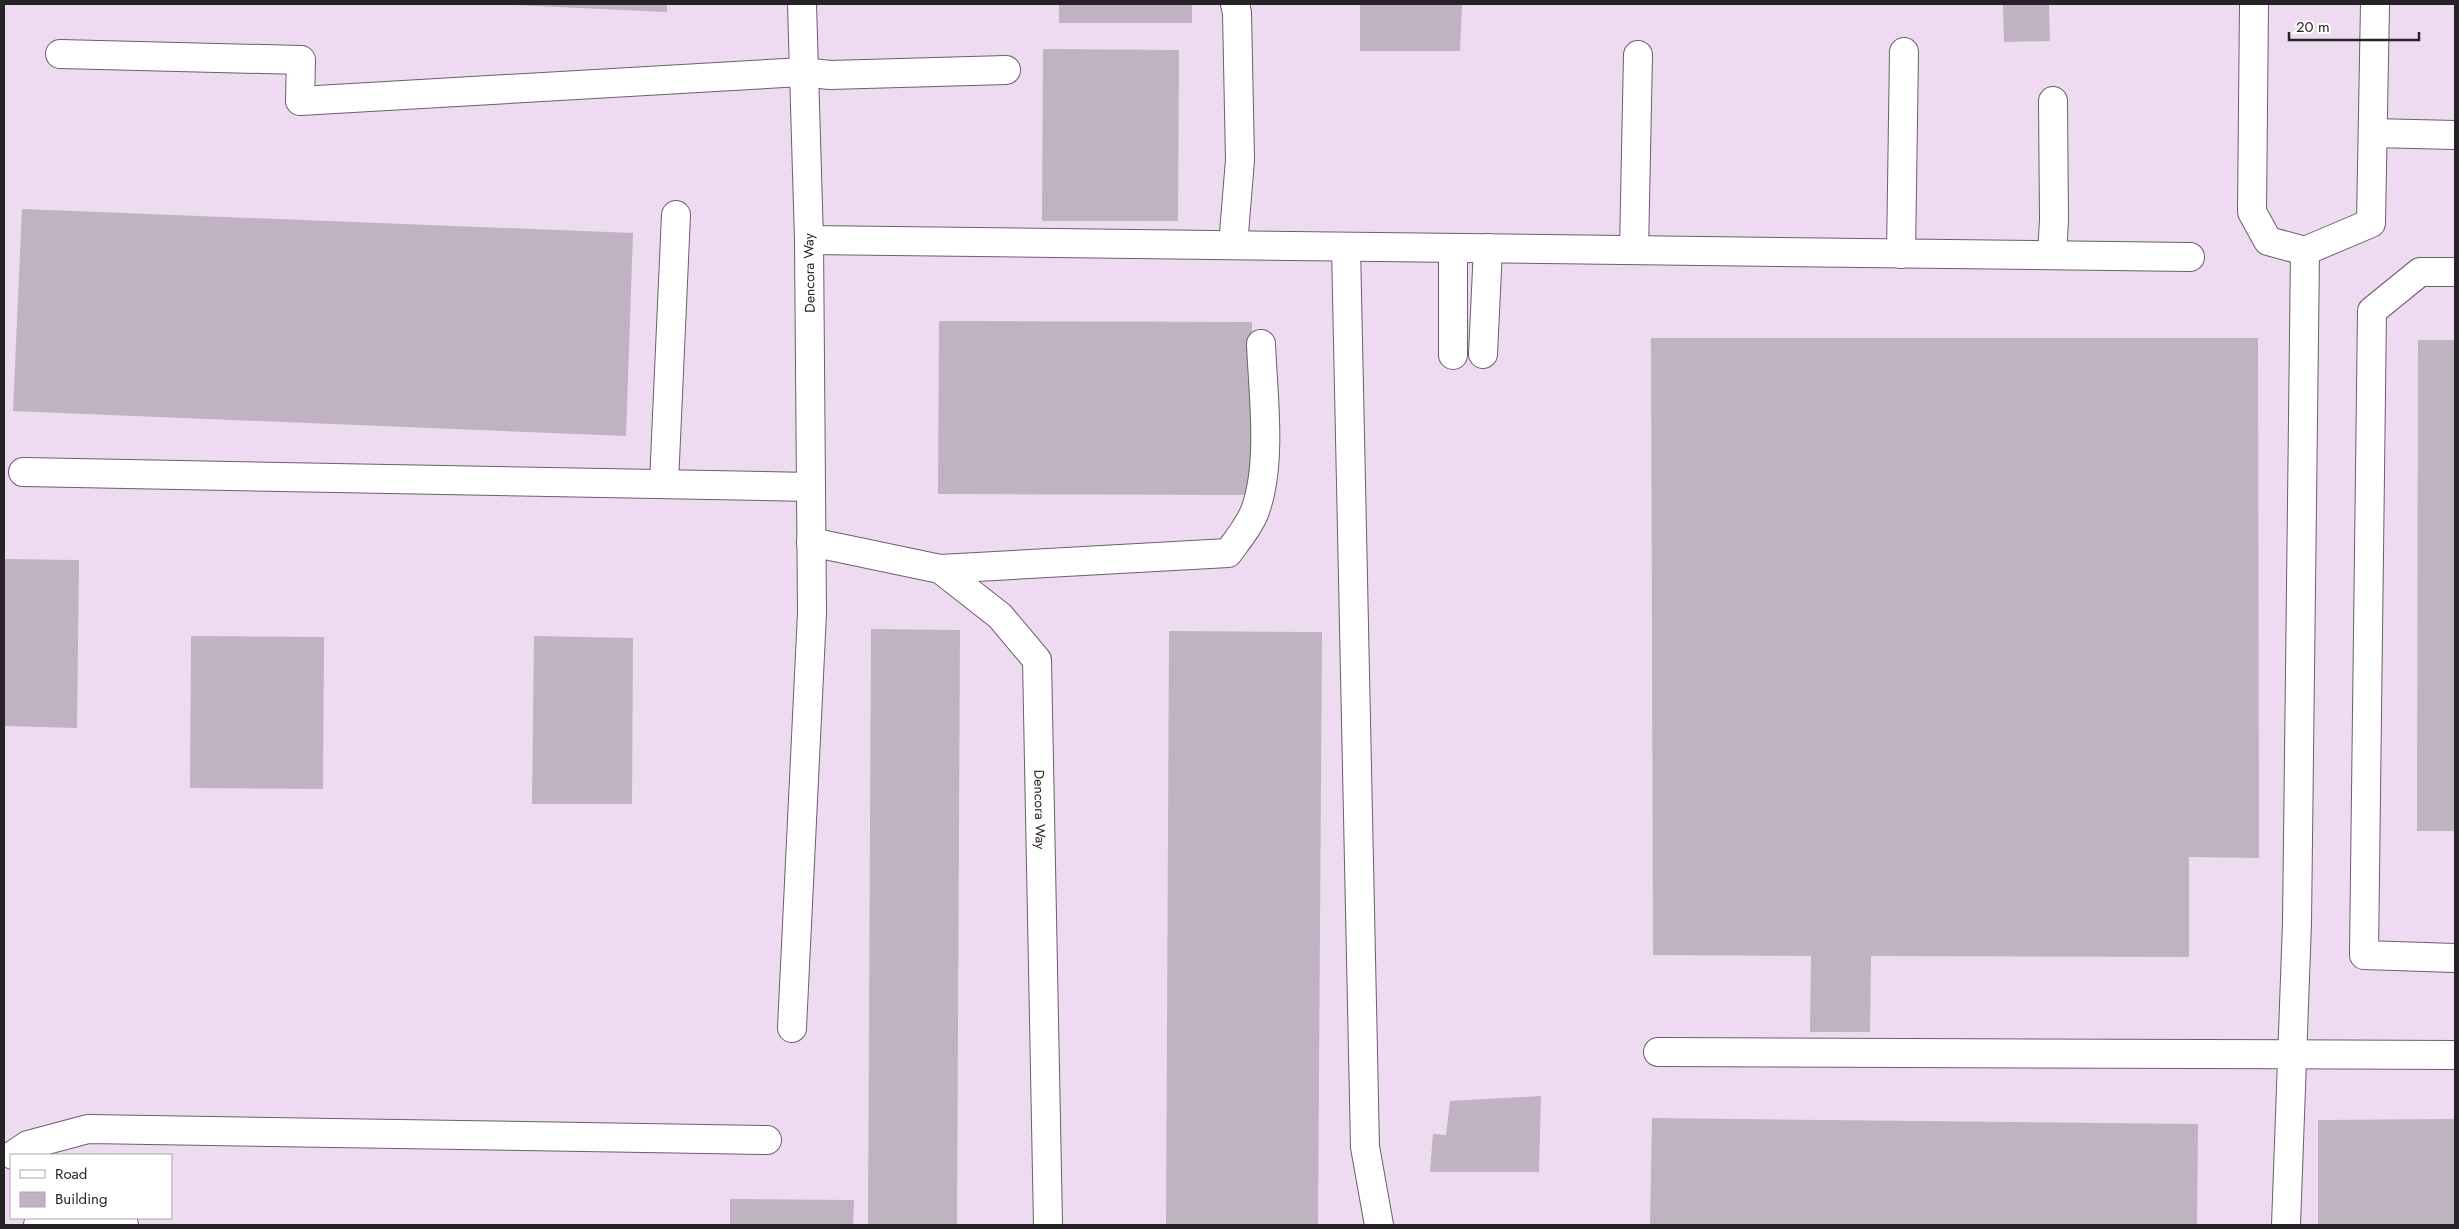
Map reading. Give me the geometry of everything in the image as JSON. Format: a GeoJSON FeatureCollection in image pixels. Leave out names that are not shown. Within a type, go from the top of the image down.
{"type":"FeatureCollection","features":[{"type":"Feature","properties":{"kind":"street","name":"Dencora Way"},"geometry":{"type":"LineString","coordinates":[[792,1028],[812,613],[808,240],[802,72],[802,4]]}},
{"type":"Feature","properties":{"kind":"street"},"geometry":{"type":"LineString","coordinates":[[1233,245],[1240,160],[1237,13],[1235,4]]}},
{"type":"Feature","properties":{"kind":"street"},"geometry":{"type":"LineString","coordinates":[[2254,4],[2252,212],[2268,241],[2305,251],[2371,223],[2375,4]]}},
{"type":"Feature","properties":{"kind":"street"},"geometry":{"type":"LineString","coordinates":[[1901,254],[1904,52]]}},
{"type":"Feature","properties":{"kind":"street"},"geometry":{"type":"LineString","coordinates":[[60,54],[301,60],[300,101],[802,72],[830,76],[1006,70]]}},
{"type":"Feature","properties":{"kind":"street"},"geometry":{"type":"LineString","coordinates":[[1634,250],[1638,55]]}},
{"type":"Feature","properties":{"kind":"street"},"geometry":{"type":"LineString","coordinates":[[2052,255],[2054,220],[2053,101]]}},
{"type":"Feature","properties":{"kind":"street"},"geometry":{"type":"LineString","coordinates":[[2372,132],[2455,135]]}},
{"type":"Feature","properties":{"kind":"street"},"geometry":{"type":"LineString","coordinates":[[664,483],[676,214]]}},
{"type":"Feature","properties":{"kind":"street"},"geometry":{"type":"LineString","coordinates":[[808,240],[2190,257]]}},
{"type":"Feature","properties":{"kind":"street"},"geometry":{"type":"LineString","coordinates":[[1346,247],[1365,1146],[1380,1225]]}},
{"type":"Feature","properties":{"kind":"street"},"geometry":{"type":"LineString","coordinates":[[1453,248],[1453,355]]}},
{"type":"Feature","properties":{"kind":"street"},"geometry":{"type":"LineString","coordinates":[[1483,354],[1488,248]]}},
{"type":"Feature","properties":{"kind":"street"},"geometry":{"type":"LineString","coordinates":[[2286,1225],[2297,923],[2305,251]]}},
{"type":"Feature","properties":{"kind":"street"},"geometry":{"type":"LineString","coordinates":[[2455,272],[2420,272],[2372,311],[2364,955],[2455,958]]}},
{"type":"Feature","properties":{"kind":"street"},"geometry":{"type":"LineString","coordinates":[[940,569],[1228,553],[1242,534],[1256,509],[1264,465],[1262,344]]}},
{"type":"Feature","properties":{"kind":"street"},"geometry":{"type":"LineString","coordinates":[[23,472],[811,487]]}},
{"type":"Feature","properties":{"kind":"street","name":"Dencora Way"},"geometry":{"type":"LineString","coordinates":[[811,542],[940,569],[1000,616],[1037,660],[1048,1225]]}},
{"type":"Feature","properties":{"kind":"street"},"geometry":{"type":"LineString","coordinates":[[1658,1052],[2455,1055]]}},
{"type":"Feature","properties":{"kind":"street"},"geometry":{"type":"LineString","coordinates":[[15,1154],[28,1145],[88,1129],[767,1140]]}},
{"type":"Feature","properties":{"kind":"street"},"geometry":{"type":"LineString","coordinates":[[38,1225],[41,1222],[124,1225]]}},
{"type":"Feature","properties":{"kind":"shaded area"},"geometry":{"type":"Polygon","coordinates":[[[4,4],[2455,4],[2455,1225],[4,1225],[4,4]]]}},
{"type":"Feature","properties":{"kind":"building"},"geometry":{"type":"Polygon","coordinates":[[[491,4],[667,4],[667,12],[491,4]]]}},
{"type":"Feature","properties":{"kind":"building"},"geometry":{"type":"Polygon","coordinates":[[[1059,4],[1192,4],[1192,23],[1059,23],[1059,4]]]}},
{"type":"Feature","properties":{"kind":"building"},"geometry":{"type":"Polygon","coordinates":[[[1360,4],[1462,4],[1460,51],[1360,51],[1360,4]]]}},
{"type":"Feature","properties":{"kind":"building"},"geometry":{"type":"Polygon","coordinates":[[[2003,4],[2049,4],[2050,41],[2004,42],[2003,4]]]}},
{"type":"Feature","properties":{"kind":"building"},"geometry":{"type":"Polygon","coordinates":[[[1043,49],[1179,50],[1178,221],[1042,221],[1043,49]]]}},
{"type":"Feature","properties":{"kind":"building"},"geometry":{"type":"Polygon","coordinates":[[[22,209],[633,233],[626,436],[13,411],[22,209]]]}},
{"type":"Feature","properties":{"kind":"building"},"geometry":{"type":"Polygon","coordinates":[[[939,321],[1252,322],[1251,495],[938,494],[939,321]]]}},
{"type":"Feature","properties":{"kind":"building"},"geometry":{"type":"Polygon","coordinates":[[[1651,338],[2258,338],[2259,858],[2189,857],[2189,957],[1871,956],[1870,1032],[1810,1032],[1811,956],[1653,955],[1651,338]]]}},
{"type":"Feature","properties":{"kind":"building"},"geometry":{"type":"Polygon","coordinates":[[[2418,340],[2455,340],[2455,831],[2417,831],[2418,340]]]}},
{"type":"Feature","properties":{"kind":"building"},"geometry":{"type":"Polygon","coordinates":[[[4,559],[79,560],[77,728],[4,726],[4,559]]]}},
{"type":"Feature","properties":{"kind":"building"},"geometry":{"type":"Polygon","coordinates":[[[871,629],[960,630],[957,1225],[868,1225],[871,629]]]}},
{"type":"Feature","properties":{"kind":"building"},"geometry":{"type":"Polygon","coordinates":[[[1169,631],[1322,632],[1318,1225],[1166,1225],[1169,631]]]}},
{"type":"Feature","properties":{"kind":"building"},"geometry":{"type":"Polygon","coordinates":[[[191,636],[324,637],[323,789],[190,788],[191,636]]]}},
{"type":"Feature","properties":{"kind":"building"},"geometry":{"type":"Polygon","coordinates":[[[534,636],[633,638],[632,804],[532,804],[534,636]]]}},
{"type":"Feature","properties":{"kind":"building"},"geometry":{"type":"Polygon","coordinates":[[[1541,1096],[1539,1172],[1430,1172],[1433,1134],[1446,1135],[1450,1101],[1541,1096]]]}},
{"type":"Feature","properties":{"kind":"building"},"geometry":{"type":"Polygon","coordinates":[[[1652,1118],[2198,1124],[2197,1225],[1650,1225],[1652,1118]]]}},
{"type":"Feature","properties":{"kind":"building"},"geometry":{"type":"Polygon","coordinates":[[[2455,1119],[2455,1225],[2318,1225],[2318,1120],[2455,1119]]]}},
{"type":"Feature","properties":{"kind":"building"},"geometry":{"type":"Polygon","coordinates":[[[730,1199],[854,1200],[853,1225],[730,1225],[730,1199]]]}}]}
